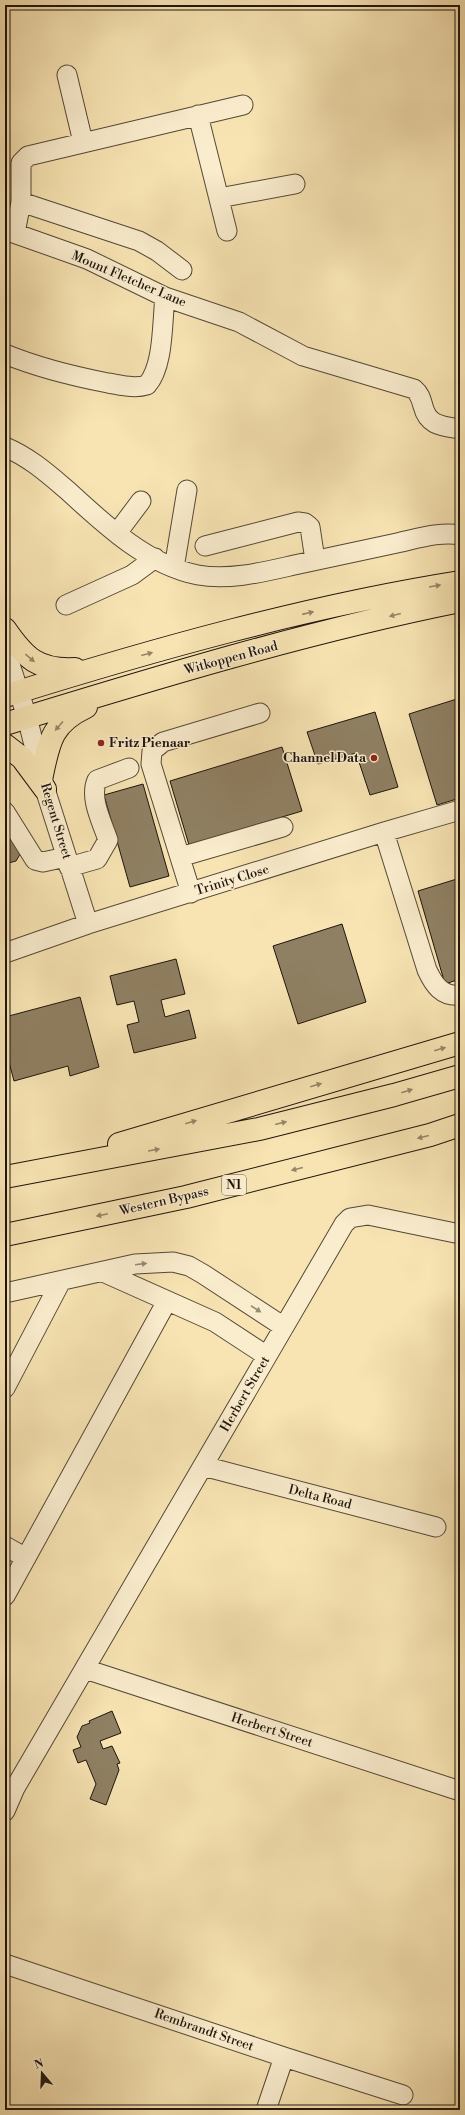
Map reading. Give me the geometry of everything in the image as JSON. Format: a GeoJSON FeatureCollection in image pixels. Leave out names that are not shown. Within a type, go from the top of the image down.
{"type":"FeatureCollection","features":[{"type":"Feature","properties":{"kind":"main road","name":"Witkoppen Road"},"geometry":{"type":"LineString","coordinates":[[12,694],[109,665],[301,614],[419,588],[460,582]]}},
{"type":"Feature","properties":{"kind":"main road","name":"Witkoppen Road"},"geometry":{"type":"LineString","coordinates":[[5,724],[128,685],[335,630],[460,601]]}},
{"type":"Feature","properties":{"kind":"main road"},"geometry":{"type":"LineString","coordinates":[[5,628],[26,655],[41,666],[62,670],[109,665]]}},
{"type":"Feature","properties":{"kind":"main road"},"geometry":{"type":"LineString","coordinates":[[43,782],[51,738],[62,722],[77,711],[128,685]]}},
{"type":"Feature","properties":{"kind":"main road"},"geometry":{"type":"LineString","coordinates":[[5,745],[22,758],[43,782]]}},
{"type":"Feature","properties":{"kind":"main road"},"geometry":{"type":"LineString","coordinates":[[47,1168],[161,1130],[460,1043]]}},
{"type":"Feature","properties":{"kind":"main road"},"geometry":{"type":"LineString","coordinates":[[5,1176],[174,1146],[259,1129],[394,1095],[460,1076]]}},
{"type":"Feature","properties":{"kind":"main road","name":"Western Bypass"},"geometry":{"type":"LineString","coordinates":[[5,1235],[186,1197],[430,1135],[460,1125]]}},
{"type":"Feature","properties":{"kind":"street"},"geometry":{"type":"LineString","coordinates":[[67,75],[83,142]]}},
{"type":"Feature","properties":{"kind":"street"},"geometry":{"type":"LineString","coordinates":[[10,232],[21,202],[21,163],[28,156],[243,105]]}},
{"type":"Feature","properties":{"kind":"street"},"geometry":{"type":"LineString","coordinates":[[198,115],[227,231]]}},
{"type":"Feature","properties":{"kind":"street"},"geometry":{"type":"LineString","coordinates":[[219,198],[295,184]]}},
{"type":"Feature","properties":{"kind":"street"},"geometry":{"type":"LineString","coordinates":[[21,202],[139,241],[182,270]]}},
{"type":"Feature","properties":{"kind":"street","name":"Mount Fletcher Lane"},"geometry":{"type":"LineString","coordinates":[[10,232],[87,259],[165,297],[239,322],[303,356],[408,387],[418,393],[430,421],[436,425],[460,428]]}},
{"type":"Feature","properties":{"kind":"street"},"geometry":{"type":"LineString","coordinates":[[5,354],[31,365],[70,376],[134,387],[147,385],[155,373],[158,362],[165,297]]}},
{"type":"Feature","properties":{"kind":"street"},"geometry":{"type":"LineString","coordinates":[[5,447],[37,464],[118,533],[155,558],[174,568],[198,575],[225,577],[251,574],[405,541],[447,534],[460,534]]}},
{"type":"Feature","properties":{"kind":"street"},"geometry":{"type":"LineString","coordinates":[[174,568],[187,490]]}},
{"type":"Feature","properties":{"kind":"street"},"geometry":{"type":"LineString","coordinates":[[118,533],[141,502]]}},
{"type":"Feature","properties":{"kind":"street"},"geometry":{"type":"LineString","coordinates":[[205,546],[298,522],[304,523],[310,527],[315,560]]}},
{"type":"Feature","properties":{"kind":"street"},"geometry":{"type":"LineString","coordinates":[[66,605],[132,575],[155,558]]}},
{"type":"Feature","properties":{"kind":"street","name":"Regent Street"},"geometry":{"type":"LineString","coordinates":[[5,650],[12,694],[26,717],[43,782],[88,924]]}},
{"type":"Feature","properties":{"kind":"street"},"geometry":{"type":"LineString","coordinates":[[191,893],[151,764],[152,751],[163,742],[260,713]]}},
{"type":"Feature","properties":{"kind":"street"},"geometry":{"type":"LineString","coordinates":[[5,812],[35,860],[43,862],[68,862],[97,859],[108,840],[96,806],[94,787],[97,780],[129,768]]}},
{"type":"Feature","properties":{"kind":"street","name":"Trinity Close"},"geometry":{"type":"LineString","coordinates":[[5,953],[88,924],[384,832],[460,810]]}},
{"type":"Feature","properties":{"kind":"street"},"geometry":{"type":"LineString","coordinates":[[180,856],[283,827]]}},
{"type":"Feature","properties":{"kind":"street"},"geometry":{"type":"LineString","coordinates":[[384,832],[426,970],[439,990],[447,995],[460,996]]}},
{"type":"Feature","properties":{"kind":"street","name":"Herbert Street"},"geometry":{"type":"LineString","coordinates":[[5,1811],[15,1788],[85,1669],[105,1631],[203,1466],[338,1233],[350,1218],[368,1215],[460,1234]]}},
{"type":"Feature","properties":{"kind":"street"},"geometry":{"type":"LineString","coordinates":[[5,1293],[135,1264],[173,1262],[189,1266],[284,1327]]}},
{"type":"Feature","properties":{"kind":"street"},"geometry":{"type":"LineString","coordinates":[[103,1272],[215,1322],[267,1356]]}},
{"type":"Feature","properties":{"kind":"street"},"geometry":{"type":"LineString","coordinates":[[5,1388],[61,1281]]}},
{"type":"Feature","properties":{"kind":"street"},"geometry":{"type":"LineString","coordinates":[[5,1596],[167,1301]]}},
{"type":"Feature","properties":{"kind":"street","name":"Delta Road"},"geometry":{"type":"LineString","coordinates":[[203,1466],[436,1527]]}},
{"type":"Feature","properties":{"kind":"street"},"geometry":{"type":"LineString","coordinates":[[5,1546],[26,1558]]}},
{"type":"Feature","properties":{"kind":"street","name":"Herbert Street"},"geometry":{"type":"LineString","coordinates":[[85,1669],[460,1791]]}},
{"type":"Feature","properties":{"kind":"street","name":"Rembrandt Street"},"geometry":{"type":"LineString","coordinates":[[5,1964],[403,2095]]}},
{"type":"Feature","properties":{"kind":"street"},"geometry":{"type":"LineString","coordinates":[[266,2110],[284,2057]]}},
{"type":"Feature","properties":{"kind":"building"},"geometry":{"type":"Polygon","coordinates":[[[460,698],[460,798],[437,805],[409,714],[460,698]]]}},
{"type":"Feature","properties":{"kind":"building","name":"Channel Data"},"geometry":{"type":"Polygon","coordinates":[[[375,712],[398,787],[370,795],[356,753],[318,764],[307,732],[375,712]]]}},
{"type":"Feature","properties":{"kind":"building"},"geometry":{"type":"Polygon","coordinates":[[[282,747],[302,811],[189,845],[170,781],[282,747]]]}},
{"type":"Feature","properties":{"kind":"building"},"geometry":{"type":"Polygon","coordinates":[[[143,784],[169,876],[130,887],[104,795],[143,784]]]}},
{"type":"Feature","properties":{"kind":"building"},"geometry":{"type":"Polygon","coordinates":[[[5,825],[22,851],[16,861],[5,864],[5,825]]]}},
{"type":"Feature","properties":{"kind":"building"},"geometry":{"type":"Polygon","coordinates":[[[460,878],[460,979],[445,984],[418,891],[460,878]]]}},
{"type":"Feature","properties":{"kind":"building"},"geometry":{"type":"Polygon","coordinates":[[[342,924],[366,1002],[298,1024],[273,946],[342,924]]]}},
{"type":"Feature","properties":{"kind":"building"},"geometry":{"type":"Polygon","coordinates":[[[176,959],[185,994],[161,1000],[165,1017],[189,1010],[196,1038],[134,1053],[127,1025],[139,1022],[134,1001],[117,1005],[110,976],[176,959]]]}},
{"type":"Feature","properties":{"kind":"building"},"geometry":{"type":"Polygon","coordinates":[[[80,997],[99,1067],[70,1076],[68,1066],[14,1081],[5,1047],[5,1017],[80,997]]]}},
{"type":"Feature","properties":{"kind":"building"},"geometry":{"type":"Polygon","coordinates":[[[112,1711],[121,1733],[100,1741],[103,1749],[112,1746],[120,1763],[117,1764],[119,1770],[106,1805],[90,1799],[96,1784],[86,1760],[78,1763],[73,1750],[81,1747],[77,1737],[82,1726],[90,1723],[89,1721],[112,1711]]]}},
{"type":"Feature","properties":{"kind":"place","name":"Fritz Pienaar"},"geometry":{"type":"Point","coordinates":[101,743]}},
{"type":"Feature","properties":{"kind":"place","name":"Channel Data"},"geometry":{"type":"Point","coordinates":[374,758]}}]}
